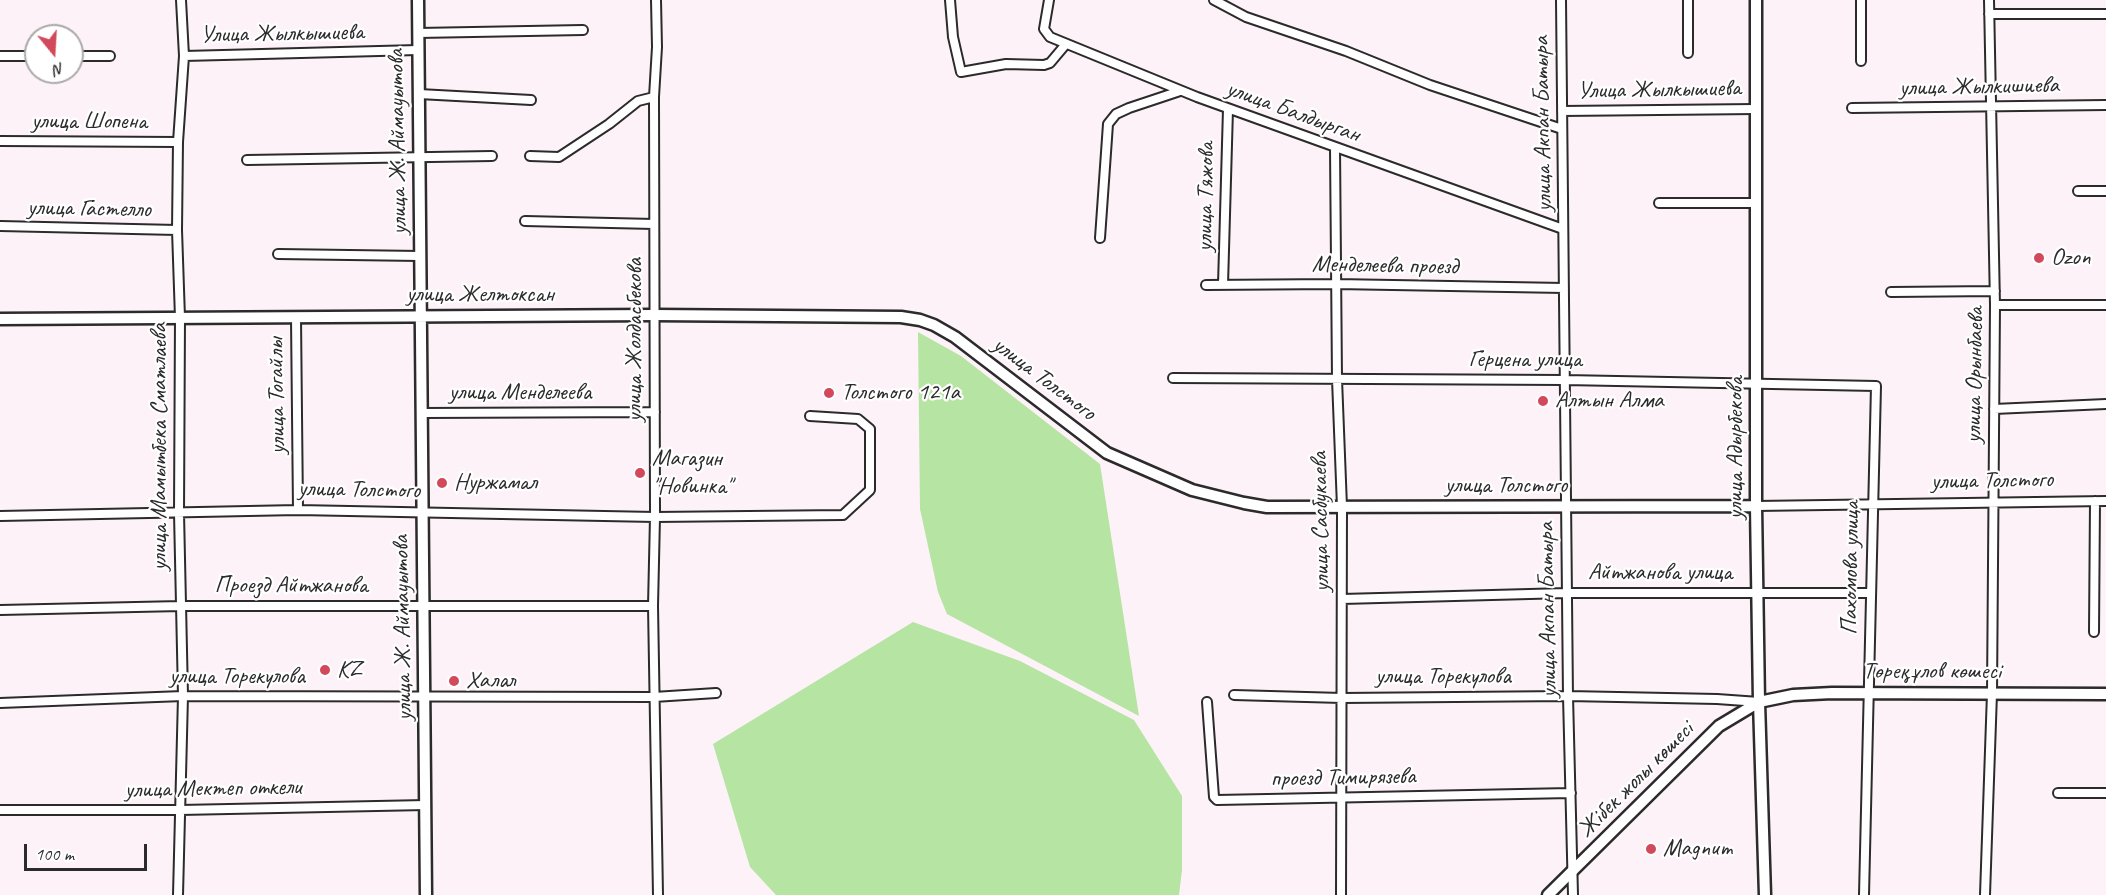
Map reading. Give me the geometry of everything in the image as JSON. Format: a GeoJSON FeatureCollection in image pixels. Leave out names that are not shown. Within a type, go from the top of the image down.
{"type":"FeatureCollection","features":[{"type":"Feature","properties":{"kind":"street","name":"улица Мамытбека Сматлаева"},"geometry":{"type":"LineString","coordinates":[[178,895],[183,696],[179,513],[180,318],[177,230],[178,142],[184,56],[181,0]]}},
{"type":"Feature","properties":{"kind":"street","name":"улица Ж. Аймауытова"},"geometry":{"type":"LineString","coordinates":[[418,0],[426,895]]}},
{"type":"Feature","properties":{"kind":"street","name":"улица Жолдасбекова"},"geometry":{"type":"LineString","coordinates":[[656,0],[653,606],[658,895]]}},
{"type":"Feature","properties":{"kind":"street"},"geometry":{"type":"LineString","coordinates":[[950,0],[953,37],[962,72],[1006,64],[1044,65],[1050,63],[1066,44]]}},
{"type":"Feature","properties":{"kind":"street","name":"улица Балдырган"},"geometry":{"type":"LineString","coordinates":[[1049,0],[1044,29],[1046,34],[1066,44],[1228,109],[1563,229]]}},
{"type":"Feature","properties":{"kind":"street"},"geometry":{"type":"LineString","coordinates":[[1214,0],[1246,17],[1346,51],[1430,85],[1562,129]]}},
{"type":"Feature","properties":{"kind":"street","name":"улица Акпан Батыра"},"geometry":{"type":"LineString","coordinates":[[1561,0],[1568,696],[1573,895]]}},
{"type":"Feature","properties":{"kind":"street"},"geometry":{"type":"LineString","coordinates":[[1688,0],[1688,53]]}},
{"type":"Feature","properties":{"kind":"street","name":"улица Адырбекова"},"geometry":{"type":"LineString","coordinates":[[1756,0],[1756,506],[1765,895]]}},
{"type":"Feature","properties":{"kind":"street"},"geometry":{"type":"LineString","coordinates":[[1861,61],[1862,0]]}},
{"type":"Feature","properties":{"kind":"street","name":"улица Орынбаева"},"geometry":{"type":"LineString","coordinates":[[1985,895],[1992,693],[1995,305],[1989,0]]}},
{"type":"Feature","properties":{"kind":"street"},"geometry":{"type":"LineString","coordinates":[[1989,14],[2106,14]]}},
{"type":"Feature","properties":{"kind":"street"},"geometry":{"type":"LineString","coordinates":[[418,33],[583,30]]}},
{"type":"Feature","properties":{"kind":"street","name":"Улица Жылкышиева"},"geometry":{"type":"LineString","coordinates":[[184,56],[418,50]]}},
{"type":"Feature","properties":{"kind":"street"},"geometry":{"type":"LineString","coordinates":[[0,57],[24,56]]}},
{"type":"Feature","properties":{"kind":"street"},"geometry":{"type":"LineString","coordinates":[[84,56],[110,56]]}},
{"type":"Feature","properties":{"kind":"street"},"geometry":{"type":"LineString","coordinates":[[1100,238],[1108,124],[1116,114],[1122,111],[1180,91]]}},
{"type":"Feature","properties":{"kind":"street"},"geometry":{"type":"LineString","coordinates":[[419,94],[531,100]]}},
{"type":"Feature","properties":{"kind":"street"},"geometry":{"type":"LineString","coordinates":[[530,156],[559,157],[609,124],[638,101],[654,96]]}},
{"type":"Feature","properties":{"kind":"street","name":"улица Жылкишиева"},"geometry":{"type":"LineString","coordinates":[[1852,108],[2106,105]]}},
{"type":"Feature","properties":{"kind":"street","name":"улица Тяжова"},"geometry":{"type":"LineString","coordinates":[[1223,285],[1228,109]]}},
{"type":"Feature","properties":{"kind":"street","name":"Улица Жылкышиева"},"geometry":{"type":"LineString","coordinates":[[1562,111],[1756,109]]}},
{"type":"Feature","properties":{"kind":"street","name":"улица Шопена"},"geometry":{"type":"LineString","coordinates":[[0,141],[178,142]]}},
{"type":"Feature","properties":{"kind":"street","name":"улица Сасбукаева"},"geometry":{"type":"LineString","coordinates":[[1335,148],[1337,379],[1342,507],[1341,895]]}},
{"type":"Feature","properties":{"kind":"street"},"geometry":{"type":"LineString","coordinates":[[247,160],[492,156]]}},
{"type":"Feature","properties":{"kind":"street"},"geometry":{"type":"LineString","coordinates":[[2078,191],[2106,191]]}},
{"type":"Feature","properties":{"kind":"street"},"geometry":{"type":"LineString","coordinates":[[1659,203],[1756,203]]}},
{"type":"Feature","properties":{"kind":"street"},"geometry":{"type":"LineString","coordinates":[[525,221],[654,224]]}},
{"type":"Feature","properties":{"kind":"street","name":"улица Гастелло"},"geometry":{"type":"LineString","coordinates":[[0,226],[177,230]]}},
{"type":"Feature","properties":{"kind":"street"},"geometry":{"type":"LineString","coordinates":[[278,254],[420,256]]}},
{"type":"Feature","properties":{"kind":"street","name":"Менделеева проезд"},"geometry":{"type":"LineString","coordinates":[[1206,285],[1336,284],[1564,288]]}},
{"type":"Feature","properties":{"kind":"street"},"geometry":{"type":"LineString","coordinates":[[1891,292],[1995,291]]}},
{"type":"Feature","properties":{"kind":"street"},"geometry":{"type":"LineString","coordinates":[[1995,305],[2106,305]]}},
{"type":"Feature","properties":{"kind":"street","name":"улица Желтоксан"},"geometry":{"type":"LineString","coordinates":[[0,319],[654,315],[901,317],[934,325],[955,338]]}},
{"type":"Feature","properties":{"kind":"street","name":"улица Тогайлы"},"geometry":{"type":"LineString","coordinates":[[296,318],[298,510]]}},
{"type":"Feature","properties":{"kind":"street","name":"улица Толстого"},"geometry":{"type":"LineString","coordinates":[[955,338],[1107,453],[1192,490],[1267,507],[1756,506],[2106,501]]}},
{"type":"Feature","properties":{"kind":"street","name":"Герцена улица"},"geometry":{"type":"LineString","coordinates":[[1173,378],[1756,382],[1876,386]]}},
{"type":"Feature","properties":{"kind":"street","name":"Пахомова улица"},"geometry":{"type":"LineString","coordinates":[[1864,895],[1876,386]]}},
{"type":"Feature","properties":{"kind":"street"},"geometry":{"type":"LineString","coordinates":[[1994,409],[2106,404]]}},
{"type":"Feature","properties":{"kind":"street","name":"улица Менделеева"},"geometry":{"type":"LineString","coordinates":[[422,413],[655,412]]}},
{"type":"Feature","properties":{"kind":"street","name":"улица Толстого"},"geometry":{"type":"LineString","coordinates":[[0,516],[298,510],[655,517],[843,515],[870,490],[870,429],[858,418],[810,416]]}},
{"type":"Feature","properties":{"kind":"street"},"geometry":{"type":"LineString","coordinates":[[2094,632],[2095,501]]}},
{"type":"Feature","properties":{"kind":"street","name":"Айтжанова улица"},"geometry":{"type":"LineString","coordinates":[[1342,599],[1567,593],[1870,593]]}},
{"type":"Feature","properties":{"kind":"street","name":"Проезд Айтжанова"},"geometry":{"type":"LineString","coordinates":[[0,610],[181,606],[653,606]]}},
{"type":"Feature","properties":{"kind":"street","name":"улица Торекулова"},"geometry":{"type":"LineString","coordinates":[[0,703],[183,696],[654,697],[716,693]]}},
{"type":"Feature","properties":{"kind":"street","name":"Төреқұлов көшесі"},"geometry":{"type":"LineString","coordinates":[[1759,702],[1793,695],[1868,693],[2106,694]]}},
{"type":"Feature","properties":{"kind":"street","name":"улица Торекулова"},"geometry":{"type":"LineString","coordinates":[[1234,695],[1342,698],[1568,696],[1759,702]]}},
{"type":"Feature","properties":{"kind":"street","name":"проезд Тимирязева"},"geometry":{"type":"LineString","coordinates":[[1207,702],[1214,800],[1570,793]]}},
{"type":"Feature","properties":{"kind":"street","name":"Жібек жолы көшесі"},"geometry":{"type":"LineString","coordinates":[[1548,895],[1719,726],[1759,702]]}},
{"type":"Feature","properties":{"kind":"street"},"geometry":{"type":"LineString","coordinates":[[2058,793],[2106,793]]}},
{"type":"Feature","properties":{"kind":"street","name":"улица Мектеп откели"},"geometry":{"type":"LineString","coordinates":[[0,810],[180,810],[426,805]]}},
{"type":"Feature","properties":{"kind":"green space"},"geometry":{"type":"Polygon","coordinates":[[[918,332],[961,356],[1100,464],[1139,716],[947,614],[938,592],[920,509],[918,332]]]}},
{"type":"Feature","properties":{"kind":"green space"},"geometry":{"type":"Polygon","coordinates":[[[913,622],[1020,661],[1134,720],[1182,796],[1182,870],[1179,895],[776,895],[750,867],[713,744],[913,622]]]}},
{"type":"Feature","properties":{"kind":"place","name":"Ozon"},"geometry":{"type":"Point","coordinates":[2039,258]}},
{"type":"Feature","properties":{"kind":"place","name":"Толстого 121а"},"geometry":{"type":"Point","coordinates":[829,393]}},
{"type":"Feature","properties":{"kind":"place","name":"Алтын Алма"},"geometry":{"type":"Point","coordinates":[1543,401]}},
{"type":"Feature","properties":{"kind":"place","name":"Магазин \"Новинка\""},"geometry":{"type":"Point","coordinates":[640,473]}},
{"type":"Feature","properties":{"kind":"place","name":"Нуржамал"},"geometry":{"type":"Point","coordinates":[442,483]}},
{"type":"Feature","properties":{"kind":"place","name":"KZ"},"geometry":{"type":"Point","coordinates":[325,670]}},
{"type":"Feature","properties":{"kind":"place","name":"Халал"},"geometry":{"type":"Point","coordinates":[454,681]}},
{"type":"Feature","properties":{"kind":"place","name":"Magnum"},"geometry":{"type":"Point","coordinates":[1651,849]}}]}
